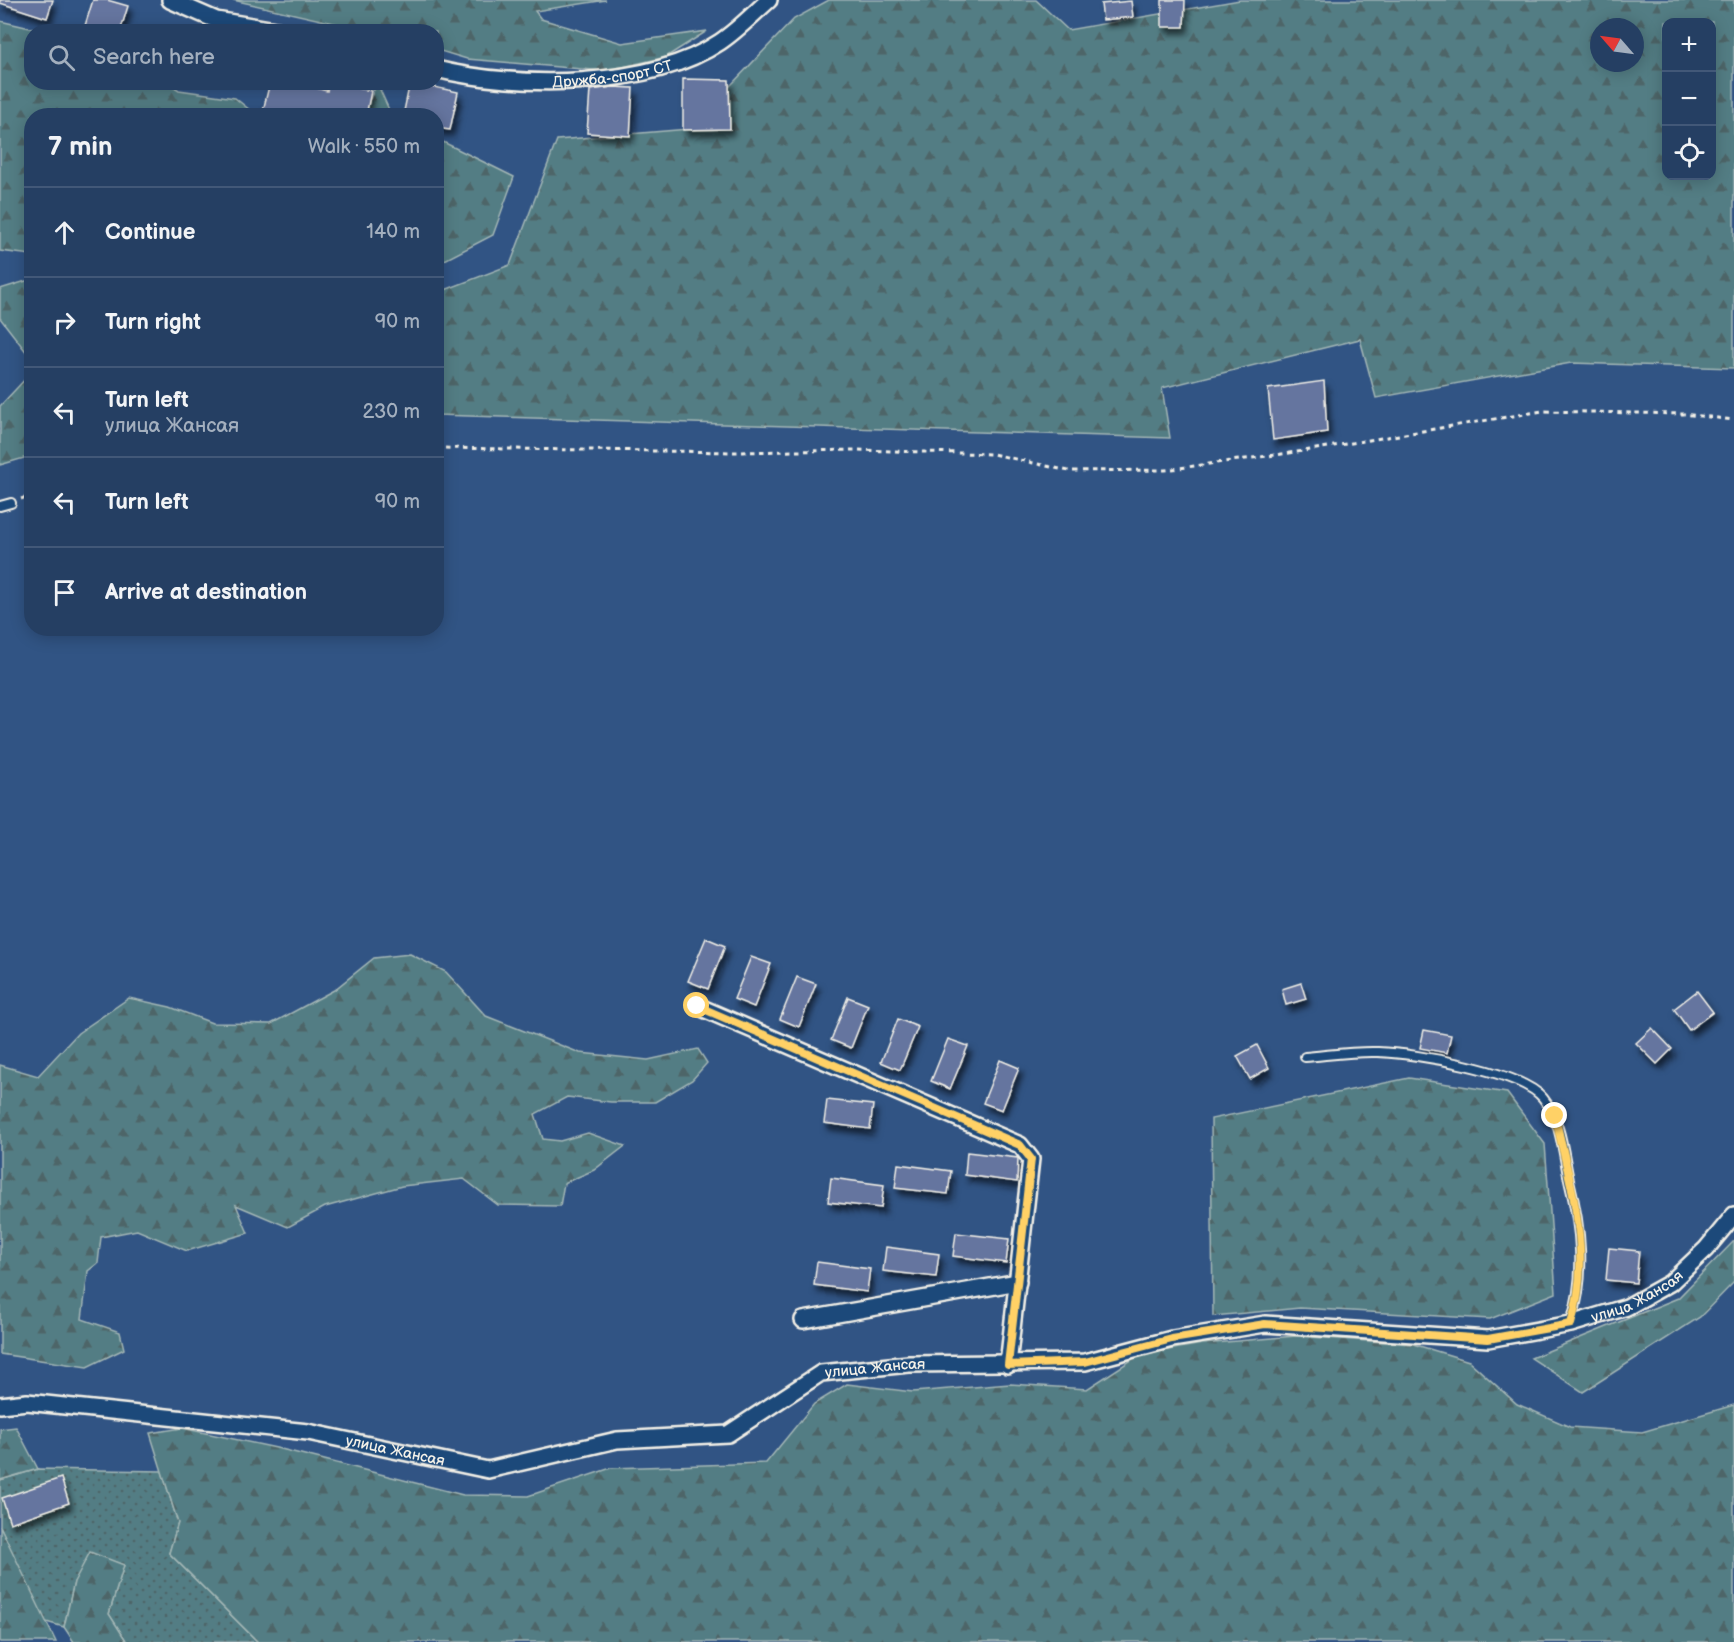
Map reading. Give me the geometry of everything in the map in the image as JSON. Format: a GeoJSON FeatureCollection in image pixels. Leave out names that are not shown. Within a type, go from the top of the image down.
{"type":"FeatureCollection","features":[{"type":"Feature","properties":{"kind":"street"},"geometry":{"type":"LineString","coordinates":[[170,0],[216,20],[240,24]]}},
{"type":"Feature","properties":{"kind":"street","name":"Дружба-спорт СТ"},"geometry":{"type":"LineString","coordinates":[[444,71],[473,78],[511,82],[604,78],[645,73],[720,42],[769,0]]}},
{"type":"Feature","properties":{"kind":"street"},"geometry":{"type":"LineString","coordinates":[[697,1006],[1020,1145],[1031,1159],[1008,1365]]}},
{"type":"Feature","properties":{"kind":"street","name":"улица Жансая"},"geometry":{"type":"LineString","coordinates":[[0,1405],[27,1402],[308,1432],[488,1470],[617,1440],[728,1434],[821,1373],[909,1364],[1008,1365],[1085,1362],[1172,1339],[1265,1324],[1488,1339],[1571,1324],[1627,1307],[1670,1283],[1706,1249],[1734,1215]]}},
{"type":"Feature","properties":{"kind":"street"},"geometry":{"type":"LineString","coordinates":[[803,1320],[1018,1282]]}},
{"type":"Feature","properties":{"kind":"lane"},"geometry":{"type":"LineString","coordinates":[[0,506],[11,503]]}},
{"type":"Feature","properties":{"kind":"lane"},"geometry":{"type":"LineString","coordinates":[[1305,1057],[1377,1052],[1419,1057],[1488,1071],[1520,1083],[1542,1096],[1555,1116],[1576,1205],[1582,1248],[1579,1298],[1571,1324]]}},
{"type":"Feature","properties":{"kind":"path"},"geometry":{"type":"LineString","coordinates":[[444,448],[735,452],[857,450],[993,454],[1069,471],[1165,470],[1304,451],[1542,411],[1684,414],[1734,420]]}},
{"type":"Feature","properties":{"kind":"green space"},"geometry":{"type":"Polygon","coordinates":[[[233,0],[606,0],[535,11],[541,19],[622,43],[707,31],[666,57],[605,71],[467,59],[444,52],[444,24],[338,24],[233,0]]]}},
{"type":"Feature","properties":{"kind":"green space"},"geometry":{"type":"Polygon","coordinates":[[[829,0],[1036,0],[1068,30],[1240,0],[1734,0],[1734,368],[1571,363],[1376,398],[1360,339],[1162,388],[1170,438],[444,415],[444,290],[510,265],[557,140],[689,129],[794,19],[829,0]]]}},
{"type":"Feature","properties":{"kind":"green space"},"geometry":{"type":"Polygon","coordinates":[[[0,21],[24,27],[24,90],[179,90],[235,98],[247,108],[24,108],[24,254],[0,251],[0,21]]]}},
{"type":"Feature","properties":{"kind":"green space"},"geometry":{"type":"Polygon","coordinates":[[[374,90],[380,90],[388,108],[366,108],[374,90]]]}},
{"type":"Feature","properties":{"kind":"green space"},"geometry":{"type":"Polygon","coordinates":[[[444,142],[514,177],[493,235],[444,260],[444,142]]]}},
{"type":"Feature","properties":{"kind":"green space"},"geometry":{"type":"Polygon","coordinates":[[[24,282],[24,349],[0,318],[0,289],[24,282]]]}},
{"type":"Feature","properties":{"kind":"green space"},"geometry":{"type":"Polygon","coordinates":[[[24,380],[24,458],[0,465],[0,406],[24,380]]]}},
{"type":"Feature","properties":{"kind":"green space"},"geometry":{"type":"Polygon","coordinates":[[[410,954],[446,972],[486,1016],[580,1053],[648,1060],[698,1049],[707,1063],[692,1080],[655,1102],[611,1102],[567,1097],[535,1114],[543,1139],[560,1141],[588,1133],[625,1146],[594,1170],[564,1183],[560,1206],[498,1205],[464,1179],[402,1186],[325,1207],[288,1227],[236,1205],[248,1233],[187,1251],[137,1230],[101,1237],[98,1263],[88,1271],[82,1319],[120,1332],[124,1349],[87,1367],[0,1354],[0,1065],[38,1076],[78,1033],[129,998],[170,1007],[212,1023],[271,1024],[334,990],[374,958],[410,954]]]}},
{"type":"Feature","properties":{"kind":"green space"},"geometry":{"type":"Polygon","coordinates":[[[1409,1078],[1507,1093],[1545,1144],[1556,1293],[1490,1319],[1300,1308],[1213,1316],[1211,1119],[1409,1078]]]}},
{"type":"Feature","properties":{"kind":"green space"},"geometry":{"type":"Polygon","coordinates":[[[1734,1241],[1734,1282],[1700,1317],[1583,1392],[1531,1358],[1678,1298],[1734,1241]]]}},
{"type":"Feature","properties":{"kind":"green space"},"geometry":{"type":"Polygon","coordinates":[[[1296,1336],[1413,1344],[1469,1361],[1517,1404],[1570,1427],[1642,1432],[1734,1405],[1734,1642],[258,1642],[169,1553],[178,1523],[150,1433],[182,1428],[281,1449],[463,1495],[528,1496],[611,1468],[766,1463],[814,1404],[847,1384],[913,1392],[1010,1384],[1087,1389],[1139,1355],[1202,1344],[1296,1336]]]}},
{"type":"Feature","properties":{"kind":"green space"},"geometry":{"type":"Polygon","coordinates":[[[16,1427],[38,1469],[0,1480],[0,1429],[16,1427]]]}},
{"type":"Feature","properties":{"kind":"green space"},"geometry":{"type":"Polygon","coordinates":[[[38,1469],[162,1471],[178,1523],[169,1553],[258,1642],[127,1642],[109,1614],[124,1565],[74,1582],[64,1627],[43,1621],[0,1526],[0,1480],[38,1469]]]}},
{"type":"Feature","properties":{"kind":"green space"},"geometry":{"type":"Polygon","coordinates":[[[0,1526],[56,1642],[0,1642],[0,1526]]]}},
{"type":"Feature","properties":{"kind":"green space"},"geometry":{"type":"Polygon","coordinates":[[[90,1552],[124,1565],[109,1614],[127,1642],[74,1642],[64,1627],[74,1582],[90,1552]]]}},
{"type":"Feature","properties":{"kind":"building"},"geometry":{"type":"Polygon","coordinates":[[[0,0],[53,0],[47,18],[0,3],[0,0]]]}},
{"type":"Feature","properties":{"kind":"building"},"geometry":{"type":"Polygon","coordinates":[[[93,0],[107,0],[128,6],[122,24],[86,24],[93,0]]]}},
{"type":"Feature","properties":{"kind":"building"},"geometry":{"type":"Polygon","coordinates":[[[1162,0],[1185,0],[1184,27],[1162,27],[1162,0]]]}},
{"type":"Feature","properties":{"kind":"building"},"geometry":{"type":"Polygon","coordinates":[[[1131,1],[1133,17],[1103,20],[1101,4],[1131,1]]]}},
{"type":"Feature","properties":{"kind":"building"},"geometry":{"type":"Polygon","coordinates":[[[683,79],[729,80],[730,129],[683,130],[683,79]]]}},
{"type":"Feature","properties":{"kind":"building"},"geometry":{"type":"Polygon","coordinates":[[[613,87],[633,88],[630,136],[587,133],[590,90],[613,87]]]}},
{"type":"Feature","properties":{"kind":"building"},"geometry":{"type":"Polygon","coordinates":[[[444,89],[458,92],[450,130],[444,129],[444,108],[405,108],[408,90],[444,89]]]}},
{"type":"Feature","properties":{"kind":"building"},"geometry":{"type":"Polygon","coordinates":[[[268,90],[371,91],[368,108],[264,108],[268,90]]]}},
{"type":"Feature","properties":{"kind":"building"},"geometry":{"type":"Polygon","coordinates":[[[1324,381],[1327,432],[1273,440],[1268,389],[1324,381]]]}},
{"type":"Feature","properties":{"kind":"building"},"geometry":{"type":"Polygon","coordinates":[[[706,938],[725,946],[708,989],[688,981],[706,938]]]}},
{"type":"Feature","properties":{"kind":"building"},"geometry":{"type":"Polygon","coordinates":[[[751,957],[771,964],[754,1007],[734,999],[751,957]]]}},
{"type":"Feature","properties":{"kind":"building"},"geometry":{"type":"Polygon","coordinates":[[[797,977],[816,984],[799,1027],[780,1019],[797,977]]]}},
{"type":"Feature","properties":{"kind":"building"},"geometry":{"type":"Polygon","coordinates":[[[1301,983],[1306,999],[1286,1005],[1282,989],[1301,983]]]}},
{"type":"Feature","properties":{"kind":"building"},"geometry":{"type":"Polygon","coordinates":[[[1697,991],[1713,1012],[1689,1030],[1674,1009],[1697,991]]]}},
{"type":"Feature","properties":{"kind":"building"},"geometry":{"type":"Polygon","coordinates":[[[848,997],[868,1005],[851,1048],[831,1040],[848,997]]]}},
{"type":"Feature","properties":{"kind":"building"},"geometry":{"type":"Polygon","coordinates":[[[898,1019],[918,1027],[900,1070],[881,1062],[898,1019]]]}},
{"type":"Feature","properties":{"kind":"building"},"geometry":{"type":"Polygon","coordinates":[[[1652,1028],[1672,1049],[1657,1064],[1636,1043],[1652,1028]]]}},
{"type":"Feature","properties":{"kind":"building"},"geometry":{"type":"Polygon","coordinates":[[[1424,1030],[1451,1035],[1447,1053],[1420,1048],[1424,1030]]]}},
{"type":"Feature","properties":{"kind":"building"},"geometry":{"type":"Polygon","coordinates":[[[948,1039],[968,1046],[950,1089],[931,1081],[948,1039]]]}},
{"type":"Feature","properties":{"kind":"building"},"geometry":{"type":"Polygon","coordinates":[[[1257,1045],[1269,1068],[1250,1079],[1237,1056],[1257,1045]]]}},
{"type":"Feature","properties":{"kind":"building"},"geometry":{"type":"Polygon","coordinates":[[[1000,1060],[1019,1068],[1002,1110],[983,1103],[1000,1060]]]}},
{"type":"Feature","properties":{"kind":"building"},"geometry":{"type":"Polygon","coordinates":[[[827,1100],[873,1105],[870,1129],[824,1123],[827,1100]]]}},
{"type":"Feature","properties":{"kind":"building"},"geometry":{"type":"Polygon","coordinates":[[[967,1152],[1018,1158],[1017,1182],[965,1175],[967,1152]]]}},
{"type":"Feature","properties":{"kind":"building"},"geometry":{"type":"Polygon","coordinates":[[[898,1164],[951,1171],[948,1194],[895,1188],[898,1164]]]}},
{"type":"Feature","properties":{"kind":"building"},"geometry":{"type":"Polygon","coordinates":[[[831,1178],[884,1185],[881,1208],[828,1202],[831,1178]]]}},
{"type":"Feature","properties":{"kind":"building"},"geometry":{"type":"Polygon","coordinates":[[[956,1233],[1009,1239],[1006,1263],[953,1256],[956,1233]]]}},
{"type":"Feature","properties":{"kind":"building"},"geometry":{"type":"Polygon","coordinates":[[[886,1247],[939,1254],[936,1277],[883,1271],[886,1247]]]}},
{"type":"Feature","properties":{"kind":"building"},"geometry":{"type":"Polygon","coordinates":[[[1609,1248],[1639,1251],[1636,1283],[1606,1280],[1609,1248]]]}},
{"type":"Feature","properties":{"kind":"building"},"geometry":{"type":"Polygon","coordinates":[[[817,1262],[870,1269],[867,1292],[814,1285],[817,1262]]]}},
{"type":"Feature","properties":{"kind":"building"},"geometry":{"type":"Polygon","coordinates":[[[61,1478],[69,1503],[10,1523],[2,1498],[61,1478]]]}},
{"type":"Feature","properties":{"kind":"route"},"geometry":{"type":"LineString","coordinates":[[697,1006],[1020,1145],[1031,1159],[1008,1365],[1085,1362],[1172,1339],[1265,1324],[1488,1339],[1571,1324],[1579,1298],[1582,1248],[1576,1205],[1555,1116]]}}]}
